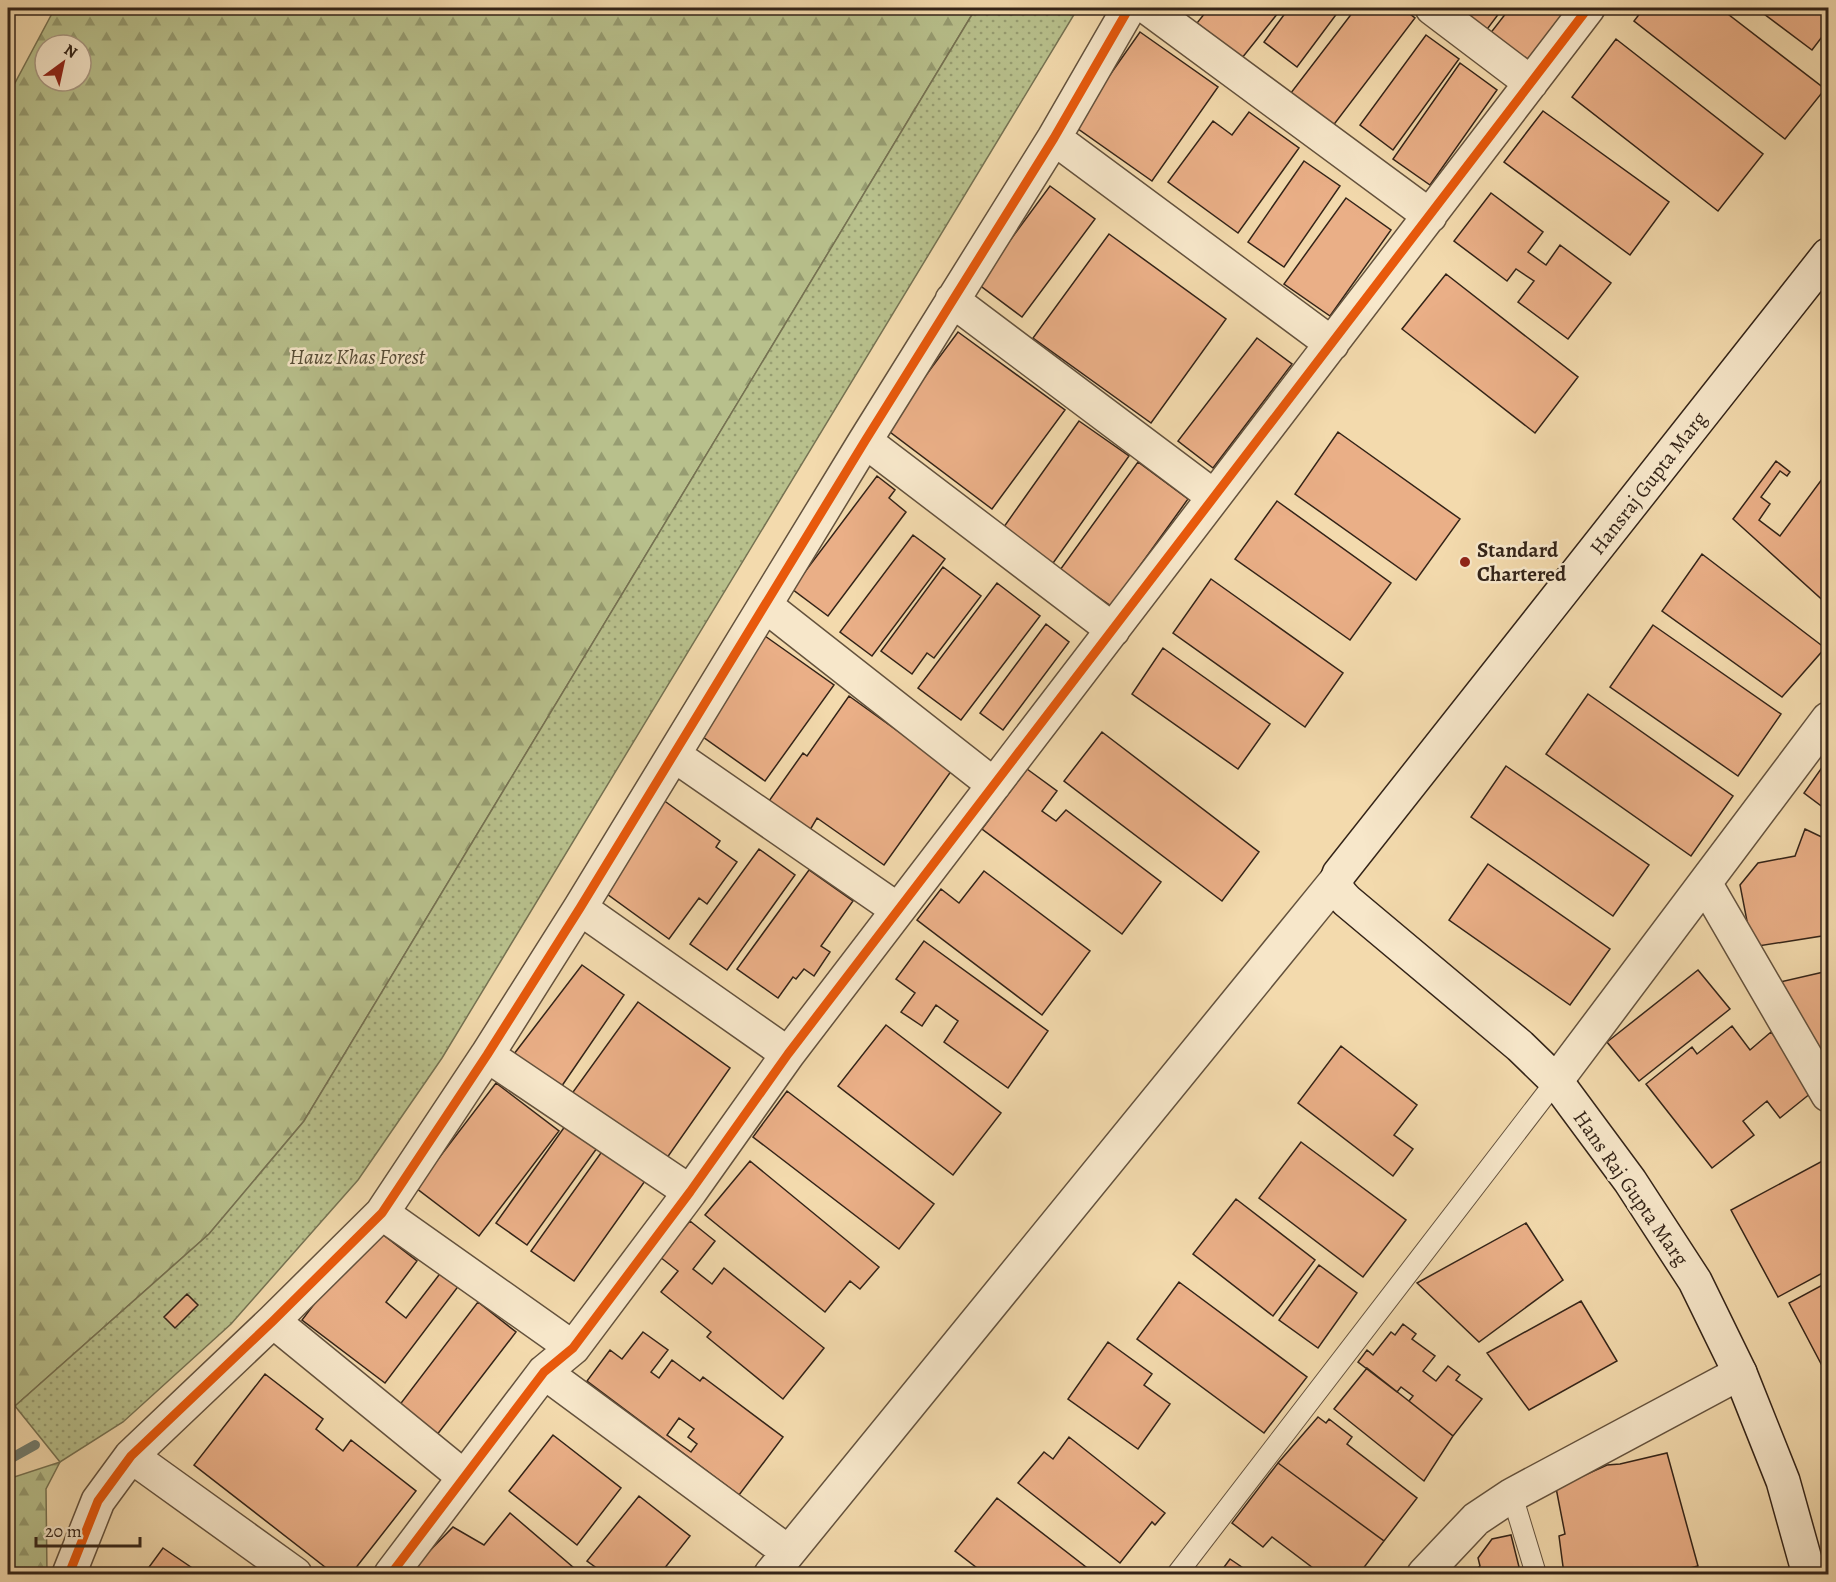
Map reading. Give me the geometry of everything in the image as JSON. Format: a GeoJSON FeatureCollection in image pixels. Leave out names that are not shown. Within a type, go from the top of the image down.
{"type":"FeatureCollection","features":[{"type":"Feature","properties":{"kind":"street"},"geometry":{"type":"LineString","coordinates":[[69,1575],[98,1501],[131,1456],[382,1213],[487,1055],[580,908],[865,441],[1054,138],[1129,8]]}},
{"type":"Feature","properties":{"kind":"street"},"geometry":{"type":"LineString","coordinates":[[1148,8],[1430,216]]}},
{"type":"Feature","properties":{"kind":"street"},"geometry":{"type":"LineString","coordinates":[[1432,8],[1531,83]]}},
{"type":"Feature","properties":{"kind":"street"},"geometry":{"type":"LineString","coordinates":[[391,1575],[544,1372],[573,1348],[690,1192],[788,1054],[1588,8]]}},
{"type":"Feature","properties":{"kind":"street"},"geometry":{"type":"LineString","coordinates":[[1054,138],[1332,344]]}},
{"type":"Feature","properties":{"kind":"street","name":"Hansraj Gupta Marg"},"geometry":{"type":"LineString","coordinates":[[780,1563],[1335,882],[1346,865],[1828,255]]}},
{"type":"Feature","properties":{"kind":"street"},"geometry":{"type":"LineString","coordinates":[[952,300],[1213,496]]}},
{"type":"Feature","properties":{"kind":"street"},"geometry":{"type":"LineString","coordinates":[[865,441],[1113,630]]}},
{"type":"Feature","properties":{"kind":"street"},"geometry":{"type":"LineString","coordinates":[[766,606],[994,784]]}},
{"type":"Feature","properties":{"kind":"street"},"geometry":{"type":"LineString","coordinates":[[1556,1081],[1828,719]]}},
{"type":"Feature","properties":{"kind":"street"},"geometry":{"type":"LineString","coordinates":[[674,755],[898,910]]}},
{"type":"Feature","properties":{"kind":"street","name":"Hans Raj Gupta Marg"},"geometry":{"type":"LineString","coordinates":[[1335,882],[1338,892],[1347,901],[1520,1046],[1556,1081],[1630,1181],[1695,1281],[1740,1373],[1783,1481],[1809,1575]]}},
{"type":"Feature","properties":{"kind":"street"},"geometry":{"type":"LineString","coordinates":[[1705,883],[1828,1095]]}},
{"type":"Feature","properties":{"kind":"street"},"geometry":{"type":"LineString","coordinates":[[580,908],[788,1054]]}},
{"type":"Feature","properties":{"kind":"street"},"geometry":{"type":"LineString","coordinates":[[487,1055],[690,1192]]}},
{"type":"Feature","properties":{"kind":"street"},"geometry":{"type":"LineString","coordinates":[[382,1213],[573,1348]]}},
{"type":"Feature","properties":{"kind":"street"},"geometry":{"type":"LineString","coordinates":[[273,1321],[464,1477]]}},
{"type":"Feature","properties":{"kind":"street"},"geometry":{"type":"LineString","coordinates":[[544,1372],[780,1563]]}},
{"type":"Feature","properties":{"kind":"street"},"geometry":{"type":"LineString","coordinates":[[1424,1575],[1476,1519],[1512,1495],[1740,1373]]}},
{"type":"Feature","properties":{"kind":"street"},"geometry":{"type":"LineString","coordinates":[[131,1456],[295,1575]]}},
{"type":"Feature","properties":{"kind":"lane"},"geometry":{"type":"LineString","coordinates":[[1177,1575],[1556,1081]]}},
{"type":"Feature","properties":{"kind":"lane"},"geometry":{"type":"LineString","coordinates":[[1512,1495],[1536,1575]]}},
{"type":"Feature","properties":{"kind":"green space","name":"Hauz Khas Forest"},"geometry":{"type":"Polygon","coordinates":[[[55,8],[976,8],[304,1121],[209,1234],[15,1406],[8,1409],[8,96],[33,49],[33,93],[93,93],[93,33],[42,33],[55,8]]]}},
{"type":"Feature","properties":{"kind":"green space"},"geometry":{"type":"Polygon","coordinates":[[[976,8],[1078,8],[442,1058],[358,1180],[231,1324],[123,1422],[60,1462],[15,1406],[209,1234],[304,1121],[976,8]]]}},
{"type":"Feature","properties":{"kind":"green space"},"geometry":{"type":"Polygon","coordinates":[[[60,1462],[46,1489],[47,1574],[8,1574],[8,1479],[60,1462]]]}},
{"type":"Feature","properties":{"kind":"building"},"geometry":{"type":"Polygon","coordinates":[[[1168,8],[1192,8],[1184,19],[1168,8]]]}},
{"type":"Feature","properties":{"kind":"building"},"geometry":{"type":"Polygon","coordinates":[[[1209,8],[1282,8],[1242,58],[1197,23],[1209,8]]]}},
{"type":"Feature","properties":{"kind":"building"},"geometry":{"type":"Polygon","coordinates":[[[1289,8],[1341,8],[1297,67],[1264,42],[1289,8]]]}},
{"type":"Feature","properties":{"kind":"building"},"geometry":{"type":"Polygon","coordinates":[[[1356,8],[1402,8],[1415,18],[1329,131],[1287,98],[1356,8]]]}},
{"type":"Feature","properties":{"kind":"building"},"geometry":{"type":"Polygon","coordinates":[[[1451,8],[1503,8],[1482,36],[1451,8]]]}},
{"type":"Feature","properties":{"kind":"building"},"geometry":{"type":"Polygon","coordinates":[[[1510,8],[1571,8],[1528,65],[1489,35],[1510,8]]]}},
{"type":"Feature","properties":{"kind":"building"},"geometry":{"type":"Polygon","coordinates":[[[1644,8],[1720,8],[1825,89],[1785,139],[1634,21],[1644,8]]]}},
{"type":"Feature","properties":{"kind":"building"},"geometry":{"type":"Polygon","coordinates":[[[1756,8],[1828,8],[1828,29],[1812,50],[1756,8]]]}},
{"type":"Feature","properties":{"kind":"building"},"geometry":{"type":"Polygon","coordinates":[[[1140,32],[1218,87],[1152,181],[1074,126],[1140,32]]]}},
{"type":"Feature","properties":{"kind":"building"},"geometry":{"type":"Polygon","coordinates":[[[1426,35],[1459,59],[1393,150],[1360,125],[1426,35]]]}},
{"type":"Feature","properties":{"kind":"building"},"geometry":{"type":"Polygon","coordinates":[[[1616,39],[1763,154],[1718,211],[1572,97],[1616,39]]]}},
{"type":"Feature","properties":{"kind":"building"},"geometry":{"type":"Polygon","coordinates":[[[1460,63],[1497,90],[1430,185],[1393,159],[1460,63]]]}},
{"type":"Feature","properties":{"kind":"building"},"geometry":{"type":"Polygon","coordinates":[[[1543,111],[1669,202],[1630,255],[1504,162],[1543,111]]]}},
{"type":"Feature","properties":{"kind":"building"},"geometry":{"type":"Polygon","coordinates":[[[1249,112],[1299,148],[1238,233],[1168,182],[1213,121],[1232,135],[1249,112]]]}},
{"type":"Feature","properties":{"kind":"building"},"geometry":{"type":"Polygon","coordinates":[[[1304,161],[1340,186],[1284,267],[1248,242],[1304,161]]]}},
{"type":"Feature","properties":{"kind":"building"},"geometry":{"type":"Polygon","coordinates":[[[1050,186],[1095,219],[1022,317],[978,284],[1050,186]]]}},
{"type":"Feature","properties":{"kind":"building"},"geometry":{"type":"Polygon","coordinates":[[[1491,193],[1543,232],[1528,252],[1546,265],[1560,245],[1611,283],[1568,339],[1518,302],[1534,281],[1516,269],[1507,281],[1454,241],[1491,193]]]}},
{"type":"Feature","properties":{"kind":"building"},"geometry":{"type":"Polygon","coordinates":[[[1346,198],[1391,230],[1330,316],[1284,284],[1346,198]]]}},
{"type":"Feature","properties":{"kind":"building"},"geometry":{"type":"Polygon","coordinates":[[[1109,234],[1226,319],[1151,423],[1033,338],[1109,234]]]}},
{"type":"Feature","properties":{"kind":"building"},"geometry":{"type":"Polygon","coordinates":[[[1446,274],[1578,377],[1535,433],[1402,329],[1446,274]]]}},
{"type":"Feature","properties":{"kind":"building"},"geometry":{"type":"Polygon","coordinates":[[[958,332],[1065,410],[992,509],[886,429],[958,332]]]}},
{"type":"Feature","properties":{"kind":"building"},"geometry":{"type":"Polygon","coordinates":[[[1257,338],[1292,364],[1213,468],[1178,441],[1257,338]]]}},
{"type":"Feature","properties":{"kind":"building"},"geometry":{"type":"Polygon","coordinates":[[[1079,421],[1129,456],[1051,566],[1001,531],[1079,421]]]}},
{"type":"Feature","properties":{"kind":"building"},"geometry":{"type":"Polygon","coordinates":[[[1338,432],[1460,519],[1416,580],[1295,494],[1338,432]]]}},
{"type":"Feature","properties":{"kind":"building"},"geometry":{"type":"Polygon","coordinates":[[[1776,461],[1790,472],[1787,476],[1780,471],[1761,497],[1770,504],[1759,520],[1780,536],[1828,471],[1828,605],[1733,519],[1776,461]]]}},
{"type":"Feature","properties":{"kind":"building"},"geometry":{"type":"Polygon","coordinates":[[[1138,462],[1188,499],[1111,606],[1060,570],[1138,462]]]}},
{"type":"Feature","properties":{"kind":"building"},"geometry":{"type":"Polygon","coordinates":[[[877,476],[895,490],[889,498],[906,512],[828,616],[792,589],[877,476]]]}},
{"type":"Feature","properties":{"kind":"building"},"geometry":{"type":"Polygon","coordinates":[[[1277,501],[1391,583],[1350,640],[1235,559],[1277,501]]]}},
{"type":"Feature","properties":{"kind":"building"},"geometry":{"type":"Polygon","coordinates":[[[913,535],[945,559],[872,656],[840,632],[913,535]]]}},
{"type":"Feature","properties":{"kind":"building"},"geometry":{"type":"Polygon","coordinates":[[[1702,554],[1825,648],[1782,697],[1662,611],[1702,554]]]}},
{"type":"Feature","properties":{"kind":"building"},"geometry":{"type":"Polygon","coordinates":[[[943,567],[981,596],[934,658],[927,653],[912,674],[881,651],[943,567]]]}},
{"type":"Feature","properties":{"kind":"building"},"geometry":{"type":"Polygon","coordinates":[[[1211,579],[1343,673],[1305,727],[1173,633],[1211,579]]]}},
{"type":"Feature","properties":{"kind":"building"},"geometry":{"type":"Polygon","coordinates":[[[997,583],[1040,616],[961,720],[918,688],[997,583]]]}},
{"type":"Feature","properties":{"kind":"building"},"geometry":{"type":"Polygon","coordinates":[[[1046,624],[1069,642],[1003,730],[980,713],[1046,624]]]}},
{"type":"Feature","properties":{"kind":"building"},"geometry":{"type":"Polygon","coordinates":[[[1653,625],[1781,714],[1738,776],[1610,687],[1653,625]]]}},
{"type":"Feature","properties":{"kind":"building"},"geometry":{"type":"Polygon","coordinates":[[[765,636],[834,685],[765,781],[696,732],[765,636]]]}},
{"type":"Feature","properties":{"kind":"building"},"geometry":{"type":"Polygon","coordinates":[[[1163,648],[1270,724],[1238,769],[1132,694],[1163,648]]]}},
{"type":"Feature","properties":{"kind":"building"},"geometry":{"type":"Polygon","coordinates":[[[1588,694],[1733,796],[1691,856],[1546,754],[1588,694]]]}},
{"type":"Feature","properties":{"kind":"building"},"geometry":{"type":"Polygon","coordinates":[[[849,696],[952,770],[884,865],[817,818],[810,830],[769,801],[803,753],[807,756],[849,696]]]}},
{"type":"Feature","properties":{"kind":"building"},"geometry":{"type":"Polygon","coordinates":[[[1102,732],[1259,852],[1222,901],[1064,781],[1102,732]]]}},
{"type":"Feature","properties":{"kind":"building"},"geometry":{"type":"Polygon","coordinates":[[[1828,759],[1828,811],[1804,793],[1828,759]]]}},
{"type":"Feature","properties":{"kind":"building"},"geometry":{"type":"Polygon","coordinates":[[[1506,766],[1649,865],[1613,916],[1471,817],[1506,766]]]}},
{"type":"Feature","properties":{"kind":"building"},"geometry":{"type":"Polygon","coordinates":[[[1027,769],[1057,791],[1042,811],[1056,821],[1066,810],[1161,882],[1122,934],[982,829],[1027,769]]]}},
{"type":"Feature","properties":{"kind":"building"},"geometry":{"type":"Polygon","coordinates":[[[659,797],[720,841],[716,847],[737,862],[707,904],[699,898],[669,939],[596,886],[659,797]]]}},
{"type":"Feature","properties":{"kind":"building"},"geometry":{"type":"Polygon","coordinates":[[[1805,829],[1828,840],[1828,935],[1752,947],[1740,885],[1758,863],[1795,856],[1805,829]]]}},
{"type":"Feature","properties":{"kind":"building"},"geometry":{"type":"Polygon","coordinates":[[[759,849],[795,875],[727,970],[690,944],[759,849]]]}},
{"type":"Feature","properties":{"kind":"building"},"geometry":{"type":"Polygon","coordinates":[[[1488,864],[1610,949],[1570,1005],[1449,920],[1488,864]]]}},
{"type":"Feature","properties":{"kind":"building"},"geometry":{"type":"Polygon","coordinates":[[[809,870],[853,901],[821,946],[830,952],[814,976],[804,969],[796,979],[793,977],[778,998],[737,969],[809,870]]]}},
{"type":"Feature","properties":{"kind":"building"},"geometry":{"type":"Polygon","coordinates":[[[984,871],[1090,951],[1042,1015],[917,920],[941,889],[959,903],[984,871]]]}},
{"type":"Feature","properties":{"kind":"building"},"geometry":{"type":"Polygon","coordinates":[[[924,941],[1048,1031],[1008,1088],[944,1042],[958,1021],[936,1005],[922,1026],[901,1012],[915,993],[896,979],[924,941]]]}},
{"type":"Feature","properties":{"kind":"building"},"geometry":{"type":"Polygon","coordinates":[[[582,965],[624,995],[557,1093],[514,1054],[582,965]]]}},
{"type":"Feature","properties":{"kind":"building"},"geometry":{"type":"Polygon","coordinates":[[[1698,970],[1730,1009],[1639,1081],[1607,1042],[1698,970]]]}},
{"type":"Feature","properties":{"kind":"building"},"geometry":{"type":"Polygon","coordinates":[[[1828,971],[1828,1068],[1776,983],[1828,971]]]}},
{"type":"Feature","properties":{"kind":"building"},"geometry":{"type":"Polygon","coordinates":[[[638,1002],[730,1068],[662,1165],[568,1099],[638,1002]]]}},
{"type":"Feature","properties":{"kind":"building"},"geometry":{"type":"Polygon","coordinates":[[[886,1025],[1001,1113],[953,1175],[838,1086],[886,1025]]]}},
{"type":"Feature","properties":{"kind":"building"},"geometry":{"type":"Polygon","coordinates":[[[1732,1026],[1750,1050],[1771,1032],[1816,1089],[1780,1118],[1767,1101],[1743,1121],[1754,1135],[1712,1168],[1646,1084],[1692,1047],[1697,1054],[1732,1026]]]}},
{"type":"Feature","properties":{"kind":"building"},"geometry":{"type":"Polygon","coordinates":[[[1341,1046],[1417,1105],[1394,1135],[1413,1149],[1393,1176],[1298,1103],[1341,1046]]]}},
{"type":"Feature","properties":{"kind":"building"},"geometry":{"type":"Polygon","coordinates":[[[496,1083],[559,1131],[479,1236],[416,1188],[496,1083]]]}},
{"type":"Feature","properties":{"kind":"building"},"geometry":{"type":"Polygon","coordinates":[[[787,1091],[934,1204],[899,1249],[753,1137],[787,1091]]]}},
{"type":"Feature","properties":{"kind":"building"},"geometry":{"type":"Polygon","coordinates":[[[568,1122],[600,1144],[527,1245],[496,1223],[568,1122]]]}},
{"type":"Feature","properties":{"kind":"building"},"geometry":{"type":"Polygon","coordinates":[[[1301,1142],[1406,1220],[1363,1277],[1259,1198],[1301,1142]]]}},
{"type":"Feature","properties":{"kind":"building"},"geometry":{"type":"Polygon","coordinates":[[[603,1150],[645,1181],[574,1281],[531,1251],[603,1150]]]}},
{"type":"Feature","properties":{"kind":"building"},"geometry":{"type":"Polygon","coordinates":[[[1828,1158],[1828,1270],[1778,1297],[1731,1210],[1828,1158]]]}},
{"type":"Feature","properties":{"kind":"building"},"geometry":{"type":"Polygon","coordinates":[[[750,1161],[879,1267],[860,1289],[850,1281],[825,1312],[705,1215],[750,1161]]]}},
{"type":"Feature","properties":{"kind":"building"},"geometry":{"type":"Polygon","coordinates":[[[1236,1199],[1315,1260],[1273,1316],[1193,1254],[1236,1199]]]}},
{"type":"Feature","properties":{"kind":"building"},"geometry":{"type":"Polygon","coordinates":[[[690,1221],[715,1241],[693,1269],[712,1284],[724,1268],[824,1348],[783,1399],[707,1337],[711,1332],[661,1292],[678,1271],[660,1257],[690,1221]]]}},
{"type":"Feature","properties":{"kind":"building"},"geometry":{"type":"Polygon","coordinates":[[[1526,1223],[1563,1280],[1479,1342],[1417,1283],[1526,1223]]]}},
{"type":"Feature","properties":{"kind":"building"},"geometry":{"type":"Polygon","coordinates":[[[373,1227],[417,1261],[386,1302],[406,1318],[442,1271],[460,1284],[385,1383],[302,1320],[373,1227]]]}},
{"type":"Feature","properties":{"kind":"building"},"geometry":{"type":"Polygon","coordinates":[[[1319,1265],[1357,1293],[1318,1348],[1279,1320],[1319,1265]]]}},
{"type":"Feature","properties":{"kind":"building"},"geometry":{"type":"Polygon","coordinates":[[[1179,1282],[1307,1377],[1264,1433],[1137,1339],[1179,1282]]]}},
{"type":"Feature","properties":{"kind":"building"},"geometry":{"type":"Polygon","coordinates":[[[1828,1282],[1828,1377],[1789,1303],[1828,1282]]]}},
{"type":"Feature","properties":{"kind":"building"},"geometry":{"type":"Polygon","coordinates":[[[187,1294],[198,1305],[175,1328],[164,1317],[187,1294]]]}},
{"type":"Feature","properties":{"kind":"building"},"geometry":{"type":"Polygon","coordinates":[[[1581,1301],[1617,1361],[1529,1410],[1487,1353],[1581,1301]]]}},
{"type":"Feature","properties":{"kind":"building"},"geometry":{"type":"Polygon","coordinates":[[[478,1302],[516,1332],[433,1440],[395,1411],[478,1302]]]}},
{"type":"Feature","properties":{"kind":"building"},"geometry":{"type":"Polygon","coordinates":[[[1403,1324],[1416,1334],[1412,1339],[1435,1356],[1423,1371],[1436,1381],[1448,1366],[1460,1375],[1456,1380],[1482,1399],[1453,1436],[1409,1401],[1413,1396],[1401,1387],[1397,1392],[1358,1362],[1367,1350],[1373,1355],[1391,1332],[1395,1335],[1403,1324]]]}},
{"type":"Feature","properties":{"kind":"building"},"geometry":{"type":"Polygon","coordinates":[[[643,1332],[668,1350],[651,1372],[659,1378],[672,1360],[700,1381],[703,1377],[783,1437],[739,1495],[587,1381],[610,1350],[622,1359],[643,1332]],[[679,1418],[667,1435],[691,1452],[697,1444],[688,1437],[694,1429],[679,1418]]]}},
{"type":"Feature","properties":{"kind":"building"},"geometry":{"type":"Polygon","coordinates":[[[1108,1342],[1152,1374],[1144,1385],[1170,1404],[1138,1449],[1068,1399],[1108,1342]]]}},
{"type":"Feature","properties":{"kind":"building"},"geometry":{"type":"Polygon","coordinates":[[[1367,1368],[1453,1436],[1424,1481],[1334,1409],[1367,1368]]]}},
{"type":"Feature","properties":{"kind":"building"},"geometry":{"type":"Polygon","coordinates":[[[265,1374],[323,1419],[316,1429],[343,1451],[351,1440],[416,1491],[351,1574],[334,1574],[194,1465],[265,1374]]]}},
{"type":"Feature","properties":{"kind":"building"},"geometry":{"type":"Polygon","coordinates":[[[1318,1417],[1326,1423],[1329,1419],[1352,1437],[1347,1444],[1417,1498],[1384,1541],[1278,1463],[1318,1417]]]}},
{"type":"Feature","properties":{"kind":"building"},"geometry":{"type":"Polygon","coordinates":[[[553,1435],[621,1488],[577,1545],[509,1491],[553,1435]]]}},
{"type":"Feature","properties":{"kind":"building"},"geometry":{"type":"Polygon","coordinates":[[[1069,1437],[1165,1513],[1155,1525],[1152,1522],[1120,1563],[1018,1483],[1044,1452],[1053,1459],[1069,1437]]]}},
{"type":"Feature","properties":{"kind":"building"},"geometry":{"type":"Polygon","coordinates":[[[1667,1453],[1698,1566],[1666,1574],[1564,1574],[1559,1536],[1565,1534],[1556,1488],[1607,1465],[1667,1453]]]}},
{"type":"Feature","properties":{"kind":"building"},"geometry":{"type":"Polygon","coordinates":[[[1278,1463],[1384,1541],[1359,1574],[1321,1574],[1272,1537],[1263,1547],[1232,1523],[1278,1463]]]}},
{"type":"Feature","properties":{"kind":"building"},"geometry":{"type":"Polygon","coordinates":[[[639,1496],[690,1536],[660,1574],[605,1574],[587,1561],[639,1496]]]}},
{"type":"Feature","properties":{"kind":"building"},"geometry":{"type":"Polygon","coordinates":[[[997,1498],[1095,1574],[985,1574],[955,1551],[997,1498]]]}},
{"type":"Feature","properties":{"kind":"building"},"geometry":{"type":"Polygon","coordinates":[[[510,1513],[581,1574],[407,1574],[453,1527],[484,1545],[510,1513]]]}},
{"type":"Feature","properties":{"kind":"building"},"geometry":{"type":"Polygon","coordinates":[[[1511,1535],[1520,1571],[1522,1570],[1524,1574],[1470,1574],[1480,1566],[1478,1558],[1492,1539],[1511,1535]]]}},
{"type":"Feature","properties":{"kind":"building"},"geometry":{"type":"Polygon","coordinates":[[[163,1548],[201,1574],[144,1574],[163,1548]]]}},
{"type":"Feature","properties":{"kind":"building"},"geometry":{"type":"Polygon","coordinates":[[[1230,1559],[1252,1574],[1219,1574],[1230,1559]]]}},
{"type":"Feature","properties":{"kind":"waterway"},"geometry":{"type":"LineString","coordinates":[[8,1460],[35,1445]]}},
{"type":"Feature","properties":{"kind":"cycle path"},"geometry":{"type":"LineString","coordinates":[[69,1574],[98,1501],[131,1456],[382,1213],[487,1055],[580,908],[865,441],[1054,138],[1129,8]]}},
{"type":"Feature","properties":{"kind":"cycle path"},"geometry":{"type":"LineString","coordinates":[[391,1574],[544,1372],[573,1348],[690,1192],[788,1054],[1588,8]]}},
{"type":"Feature","properties":{"kind":"place","name":"Standard Chartered"},"geometry":{"type":"Point","coordinates":[1465,562]}}]}
